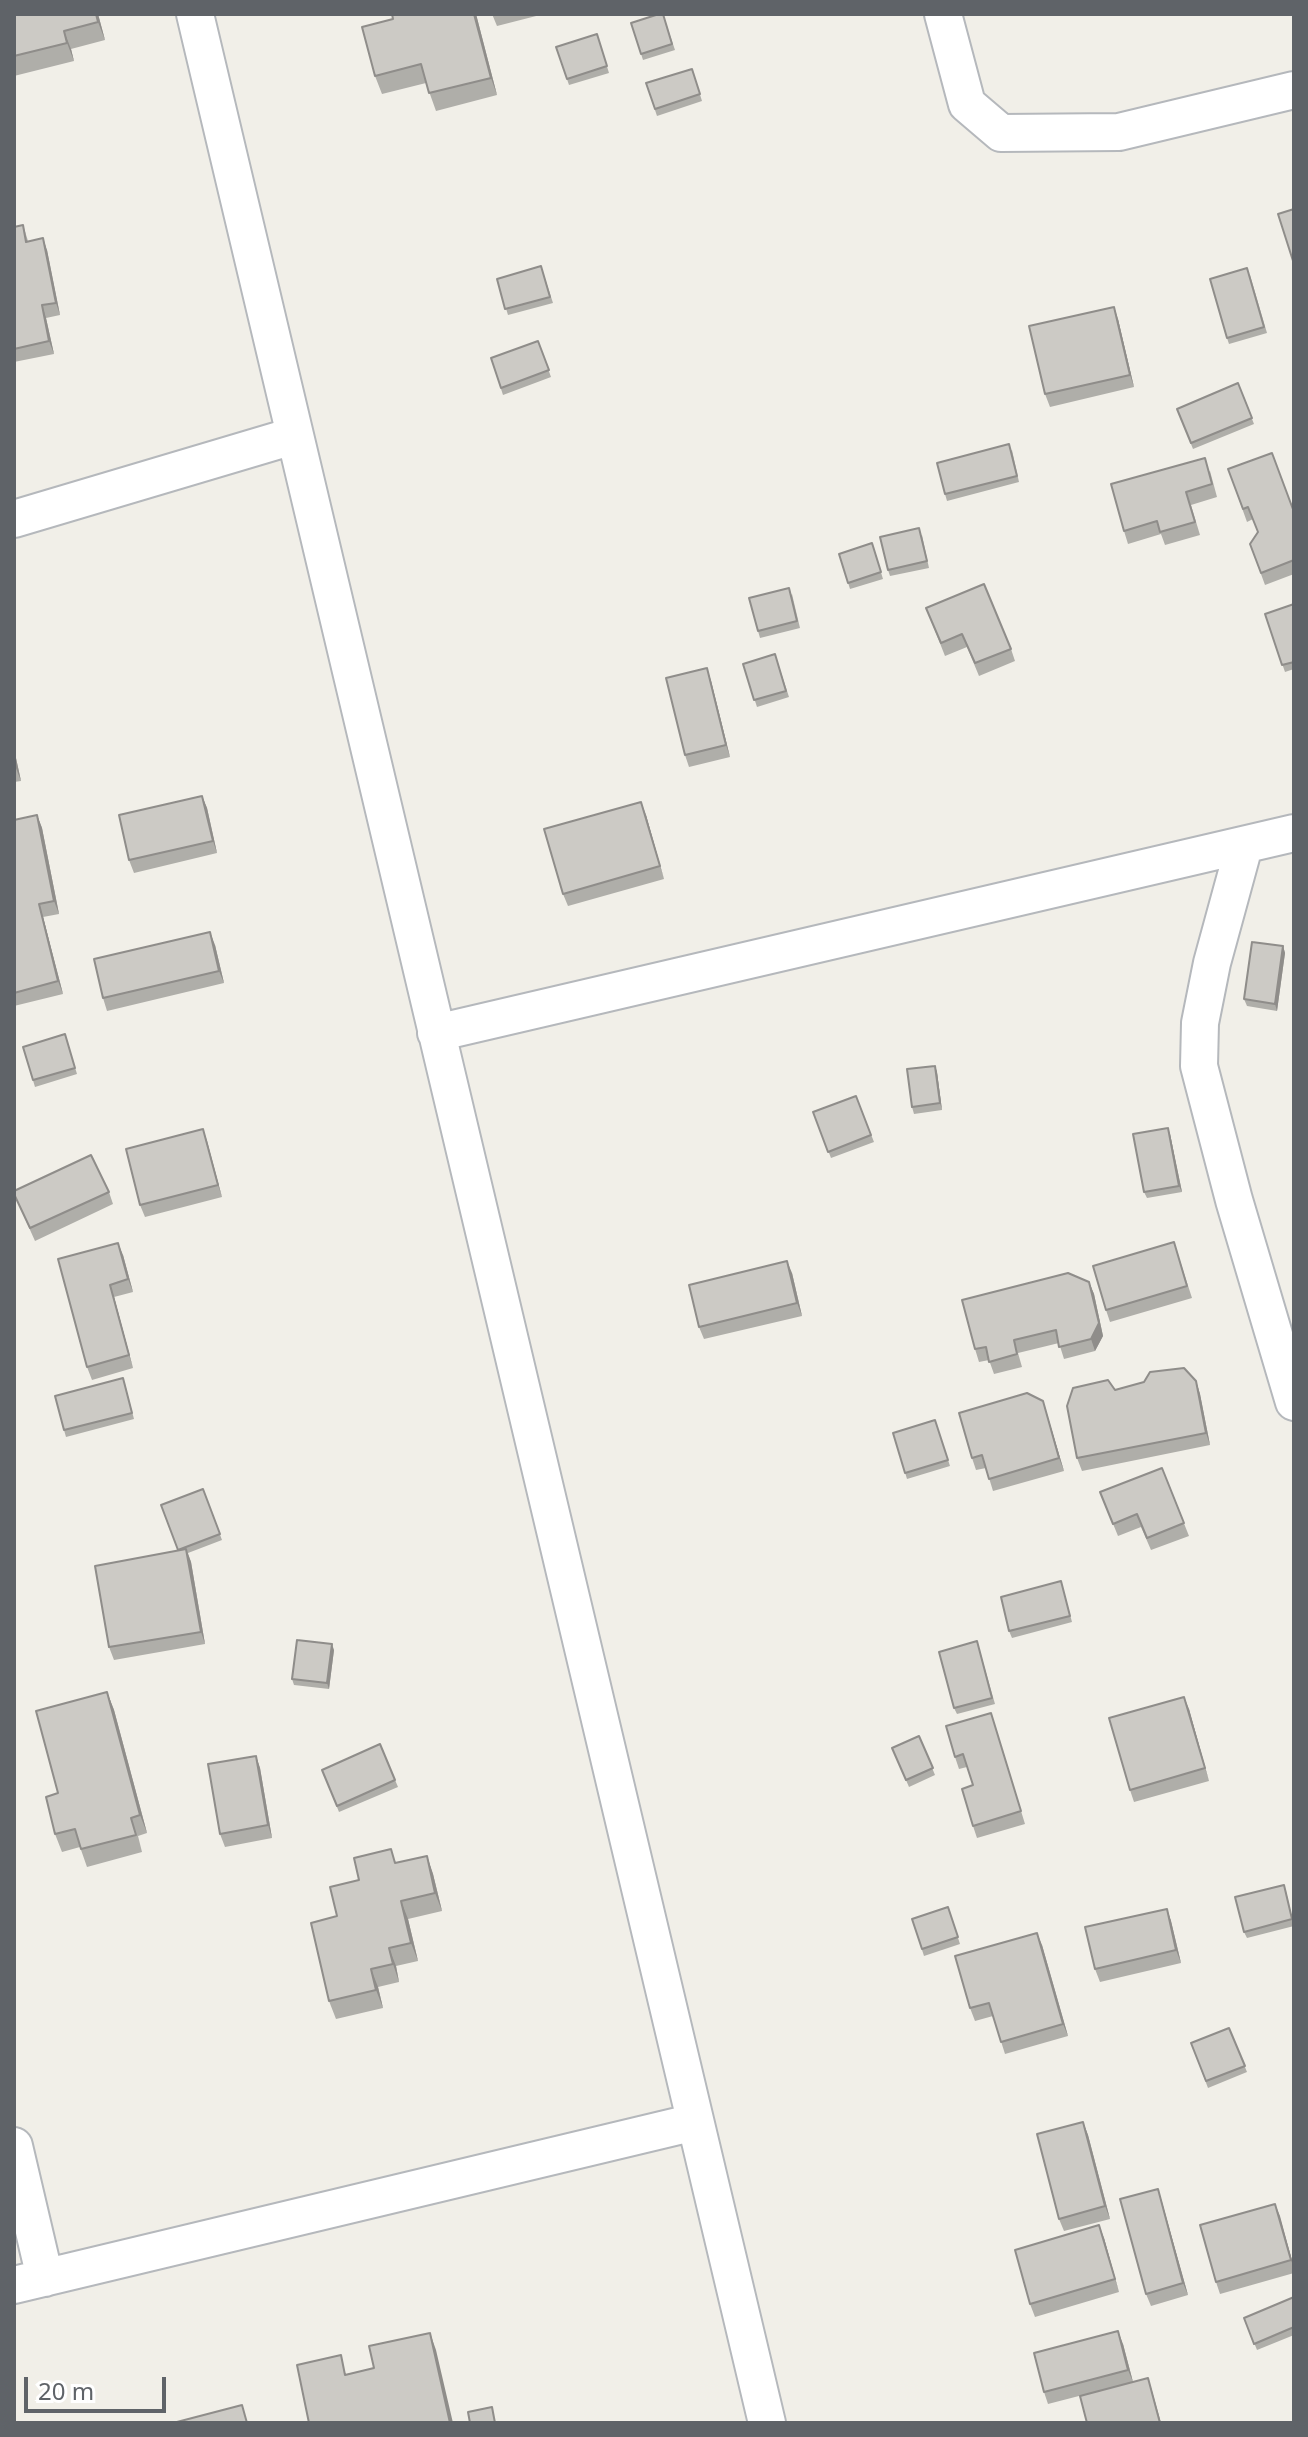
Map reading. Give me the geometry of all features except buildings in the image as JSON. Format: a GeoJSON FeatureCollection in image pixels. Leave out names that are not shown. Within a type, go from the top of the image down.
{"type":"FeatureCollection","features":[{"type":"Feature","properties":{"kind":"street"},"geometry":{"type":"LineString","coordinates":[[195,14],[767,2423]]}},
{"type":"Feature","properties":{"kind":"street"},"geometry":{"type":"LineString","coordinates":[[943,14],[967,104],[1001,133],[1119,132],[1294,90]]}},
{"type":"Feature","properties":{"kind":"street"},"geometry":{"type":"LineString","coordinates":[[14,519],[293,436]]}},
{"type":"Feature","properties":{"kind":"street"},"geometry":{"type":"LineString","coordinates":[[436,1033],[1294,833]]}},
{"type":"Feature","properties":{"kind":"street"},"geometry":{"type":"LineString","coordinates":[[1244,846],[1212,963],[1200,1023],[1199,1066],[1230,1185],[1294,1402]]}},
{"type":"Feature","properties":{"kind":"street"},"geometry":{"type":"LineString","coordinates":[[14,2146],[30,2281],[695,2122]]}}]}
